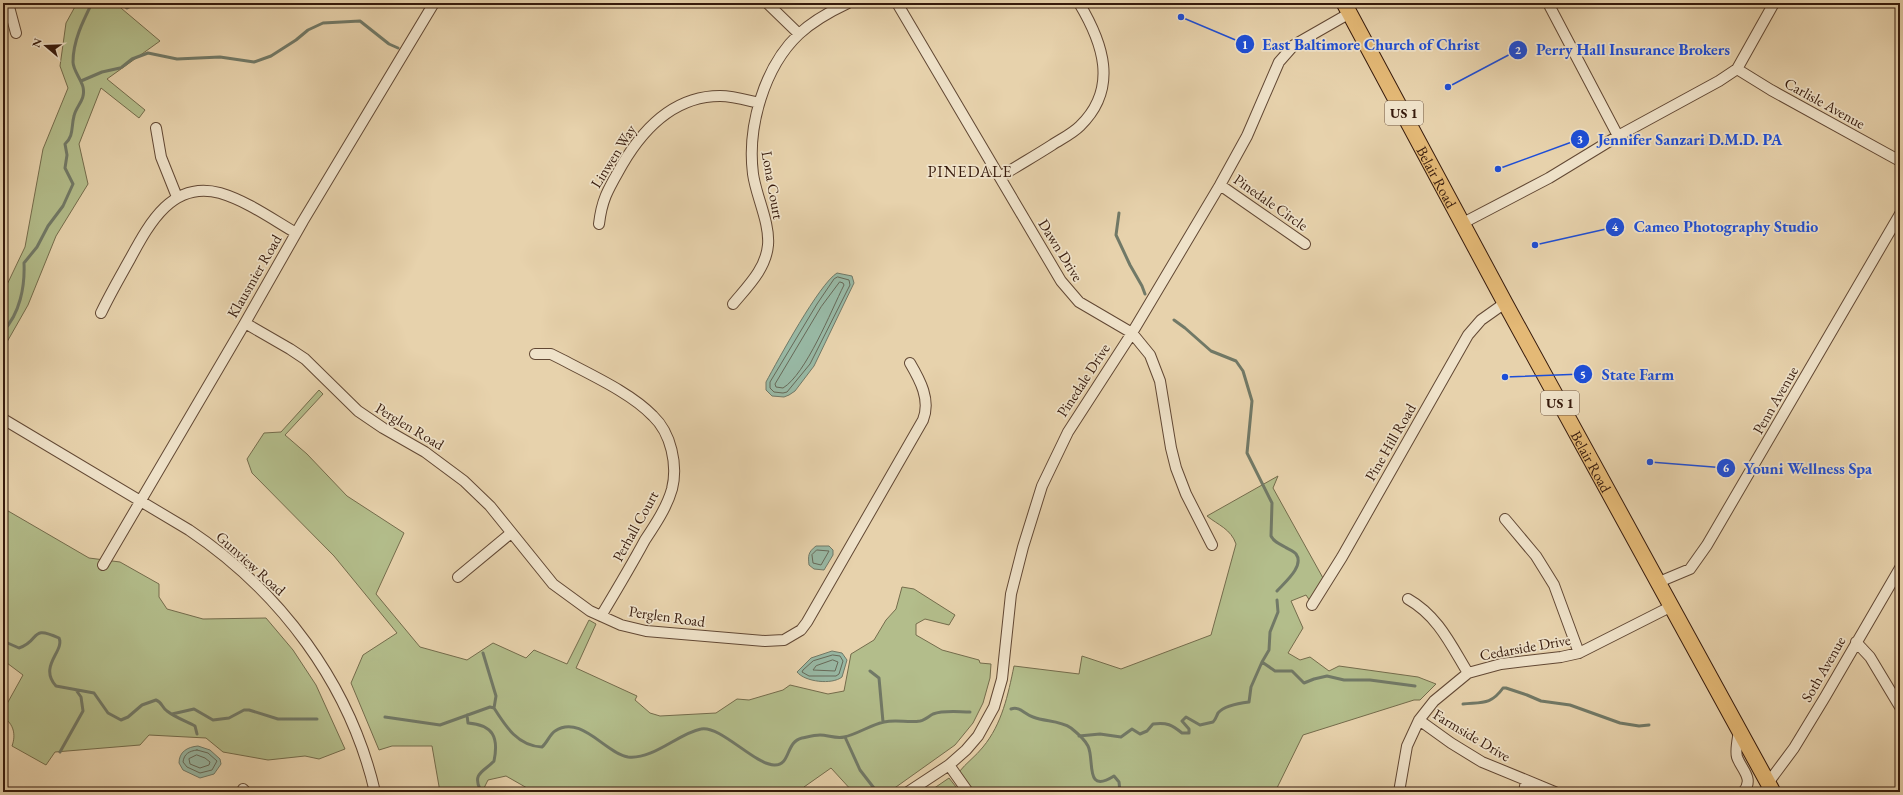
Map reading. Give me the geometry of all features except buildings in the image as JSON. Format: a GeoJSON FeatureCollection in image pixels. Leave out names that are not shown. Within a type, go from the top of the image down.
{"type":"FeatureCollection","features":[{"type":"Feature","properties":{"kind":"highway","name":"Belair Road"},"geometry":{"type":"LineString","coordinates":[[1347,8],[1505,302],[1771,788]]}},
{"type":"Feature","properties":{"kind":"street"},"geometry":{"type":"LineString","coordinates":[[8,3],[16,33]]}},
{"type":"Feature","properties":{"kind":"street","name":"Klausmier Road"},"geometry":{"type":"LineString","coordinates":[[103,565],[142,501],[296,233],[434,3]]}},
{"type":"Feature","properties":{"kind":"street"},"geometry":{"type":"LineString","coordinates":[[767,3],[799,34]]}},
{"type":"Feature","properties":{"kind":"street","name":"Lona Court"},"geometry":{"type":"LineString","coordinates":[[733,304],[763,265],[768,244],[752,163],[752,129],[759,103],[778,62],[799,34],[823,17],[848,3]]}},
{"type":"Feature","properties":{"kind":"street","name":"Dawn Drive"},"geometry":{"type":"LineString","coordinates":[[897,3],[1061,281],[1079,302],[1132,333],[1150,356],[1157,374],[1163,398],[1171,448],[1176,468],[1186,494],[1212,545]]}},
{"type":"Feature","properties":{"kind":"street"},"geometry":{"type":"LineString","coordinates":[[1000,177],[1074,130],[1089,115],[1095,104],[1102,81],[1103,62],[1096,34],[1079,3]]}},
{"type":"Feature","properties":{"kind":"street"},"geometry":{"type":"LineString","coordinates":[[1548,3],[1618,136]]}},
{"type":"Feature","properties":{"kind":"street"},"geometry":{"type":"LineString","coordinates":[[1463,222],[1549,178],[1618,136],[1719,82],[1737,69],[1774,3]]}},
{"type":"Feature","properties":{"kind":"street","name":"Pinedale Drive"},"geometry":{"type":"LineString","coordinates":[[908,792],[949,765],[978,736],[991,714],[1000,690],[1004,672],[1011,594],[1023,547],[1042,486],[1068,432],[1132,333],[1220,185],[1247,136],[1279,62],[1294,45],[1347,8]]}},
{"type":"Feature","properties":{"kind":"street","name":"Carlisle Avenue"},"geometry":{"type":"LineString","coordinates":[[1737,69],[1771,90],[1900,161]]}},
{"type":"Feature","properties":{"kind":"street","name":"Linwen Way"},"geometry":{"type":"LineString","coordinates":[[599,224],[603,200],[611,185],[634,145],[655,121],[678,107],[704,98],[727,96],[759,103]]}},
{"type":"Feature","properties":{"kind":"street"},"geometry":{"type":"LineString","coordinates":[[156,128],[161,158],[177,197]]}},
{"type":"Feature","properties":{"kind":"street","name":"Pinedale Circle"},"geometry":{"type":"LineString","coordinates":[[1220,185],[1305,244]]}},
{"type":"Feature","properties":{"kind":"street"},"geometry":{"type":"LineString","coordinates":[[101,313],[110,293],[146,229],[159,212],[177,197],[198,191],[219,192],[249,205],[296,233]]}},
{"type":"Feature","properties":{"kind":"street","name":"Penn Avenue"},"geometry":{"type":"LineString","coordinates":[[1659,582],[1690,569],[1707,545],[1900,214]]}},
{"type":"Feature","properties":{"kind":"street","name":"Pine Hill Road"},"geometry":{"type":"LineString","coordinates":[[1312,605],[1342,557],[1468,336],[1481,320],[1505,302]]}},
{"type":"Feature","properties":{"kind":"street","name":"Perglen Road"},"geometry":{"type":"LineString","coordinates":[[245,323],[290,349],[304,359],[362,415],[448,468],[490,506],[553,584],[581,605],[621,625],[657,632],[774,641],[784,640],[793,636],[807,622],[886,487],[925,414],[926,403],[922,387],[910,363]]}},
{"type":"Feature","properties":{"kind":"street","name":"Perhall Court"},"geometry":{"type":"LineString","coordinates":[[535,354],[551,354],[641,406],[654,416],[661,425],[668,438],[673,456],[674,472],[671,490],[659,517],[601,616]]}},
{"type":"Feature","properties":{"kind":"street","name":"Gunview Road"},"geometry":{"type":"LineString","coordinates":[[3,420],[142,501],[214,547],[258,586],[283,613],[308,644],[326,672],[348,711],[363,747],[375,792]]}},
{"type":"Feature","properties":{"kind":"street"},"geometry":{"type":"LineString","coordinates":[[1505,520],[1536,556],[1554,585],[1579,653]]}},
{"type":"Feature","properties":{"kind":"street"},"geometry":{"type":"LineString","coordinates":[[458,577],[511,533]]}},
{"type":"Feature","properties":{"kind":"street","name":"Soth Avenue"},"geometry":{"type":"LineString","coordinates":[[1771,788],[1900,568]]}},
{"type":"Feature","properties":{"kind":"street"},"geometry":{"type":"LineString","coordinates":[[1408,599],[1421,606],[1439,625],[1468,673]]}},
{"type":"Feature","properties":{"kind":"street","name":"Cedarside Drive"},"geometry":{"type":"LineString","coordinates":[[1399,792],[1407,746],[1419,720],[1434,701],[1468,673],[1500,664],[1561,657],[1579,653],[1672,606]]}},
{"type":"Feature","properties":{"kind":"street"},"geometry":{"type":"LineString","coordinates":[[1856,642],[1870,657],[1900,707]]}},
{"type":"Feature","properties":{"kind":"street","name":"Farmside Drive"},"geometry":{"type":"LineString","coordinates":[[1419,720],[1451,743],[1482,762],[1555,792]]}},
{"type":"Feature","properties":{"kind":"street"},"geometry":{"type":"LineString","coordinates":[[1739,730],[1736,756],[1748,777],[1746,789],[1743,792]]}},
{"type":"Feature","properties":{"kind":"street"},"geometry":{"type":"LineString","coordinates":[[949,765],[968,792]]}},
{"type":"Feature","properties":{"kind":"street"},"geometry":{"type":"LineString","coordinates":[[1524,792],[1526,781]]}},
{"type":"Feature","properties":{"kind":"shaded area"},"geometry":{"type":"Polygon","coordinates":[[[77,3],[115,3],[160,41],[107,79],[145,110],[139,118],[101,88],[79,144],[88,184],[56,236],[28,305],[3,349],[3,293],[25,247],[43,149],[68,88],[60,66],[66,23],[77,3]]]}},
{"type":"Feature","properties":{"kind":"shaded area"},"geometry":{"type":"Polygon","coordinates":[[[319,390],[323,394],[285,435],[307,454],[347,496],[404,533],[376,594],[420,647],[467,660],[493,643],[526,658],[534,650],[567,664],[589,620],[596,624],[576,668],[637,696],[635,700],[650,713],[660,716],[716,713],[737,699],[749,700],[783,690],[790,685],[828,694],[844,691],[851,654],[874,640],[886,620],[896,609],[902,587],[914,589],[955,615],[949,625],[925,619],[916,624],[916,635],[942,650],[979,660],[980,663],[991,664],[990,678],[983,703],[973,723],[955,745],[889,792],[853,792],[831,768],[804,787],[806,792],[534,792],[506,776],[488,780],[482,792],[440,792],[432,746],[392,746],[379,750],[351,683],[363,655],[397,633],[334,556],[252,473],[247,459],[264,433],[281,432],[319,390]]]}},
{"type":"Feature","properties":{"kind":"shaded area"},"geometry":{"type":"Polygon","coordinates":[[[1278,476],[1273,488],[1323,578],[1310,601],[1306,595],[1291,601],[1303,628],[1288,653],[1300,660],[1310,657],[1329,671],[1339,666],[1418,677],[1436,684],[1420,700],[1414,700],[1303,735],[1275,792],[974,792],[959,772],[983,747],[995,729],[1007,698],[1014,666],[1079,674],[1082,656],[1121,669],[1211,635],[1236,544],[1228,531],[1207,516],[1278,476]]]}},
{"type":"Feature","properties":{"kind":"shaded area"},"geometry":{"type":"Polygon","coordinates":[[[3,508],[89,558],[120,562],[159,584],[159,597],[167,609],[203,619],[266,618],[293,650],[316,685],[345,749],[319,759],[305,756],[268,760],[223,752],[206,738],[149,735],[140,745],[55,752],[46,765],[12,746],[14,734],[12,726],[3,717],[3,711],[23,675],[3,660],[3,508]]]}},
{"type":"Feature","properties":{"kind":"shaded area"},"geometry":{"type":"Polygon","coordinates":[[[949,778],[960,792],[930,792],[930,791],[949,778]]]}},
{"type":"Feature","properties":{"kind":"water"},"geometry":{"type":"Polygon","coordinates":[[[837,273],[852,276],[854,283],[814,366],[795,391],[784,397],[772,396],[766,390],[766,382],[810,307],[829,280],[837,273]]]}},
{"type":"Feature","properties":{"kind":"water"},"geometry":{"type":"Polygon","coordinates":[[[816,546],[829,546],[833,550],[833,555],[824,570],[814,569],[809,565],[809,554],[816,546]]]}},
{"type":"Feature","properties":{"kind":"water"},"geometry":{"type":"Polygon","coordinates":[[[832,651],[842,653],[847,660],[842,677],[825,682],[806,678],[797,672],[811,658],[832,651]]]}},
{"type":"Feature","properties":{"kind":"water"},"geometry":{"type":"Polygon","coordinates":[[[198,746],[210,750],[220,759],[221,764],[214,774],[200,778],[183,770],[179,763],[180,756],[184,751],[198,746]]]}},
{"type":"Feature","properties":{"kind":"waterway"},"geometry":{"type":"LineString","coordinates":[[3,331],[14,316],[20,299],[24,281],[24,263],[37,247],[48,226],[63,206],[73,184],[65,168],[67,155],[65,144],[70,138],[74,116],[84,92],[73,65],[73,54],[79,31],[92,3]]}},
{"type":"Feature","properties":{"kind":"waterway"},"geometry":{"type":"LineString","coordinates":[[120,3],[127,8],[137,3]]}},
{"type":"Feature","properties":{"kind":"waterway"},"geometry":{"type":"LineString","coordinates":[[122,67],[132,59],[148,53],[177,59],[220,57],[254,62],[271,56],[296,40],[308,30],[323,23],[360,21],[389,44],[398,48]]}},
{"type":"Feature","properties":{"kind":"waterway"},"geometry":{"type":"LineString","coordinates":[[81,81],[102,72],[120,68]]}},
{"type":"Feature","properties":{"kind":"waterway"},"geometry":{"type":"LineString","coordinates":[[1119,213],[1116,235],[1145,294]]}},
{"type":"Feature","properties":{"kind":"waterway"},"geometry":{"type":"LineString","coordinates":[[1174,320],[1211,351],[1236,361],[1243,371],[1252,401],[1247,453],[1272,503],[1271,536],[1277,543],[1295,553],[1298,559],[1296,569],[1277,591]]}},
{"type":"Feature","properties":{"kind":"waterway"},"geometry":{"type":"LineString","coordinates":[[1079,736],[1100,734],[1121,737],[1132,729],[1140,734],[1147,731],[1153,724],[1158,723],[1169,725],[1182,733],[1189,733],[1189,729],[1182,721],[1186,717],[1200,725],[1213,722],[1218,713],[1224,708],[1249,702],[1251,687],[1269,650],[1270,632],[1278,612],[1277,600]]}},
{"type":"Feature","properties":{"kind":"waterway"},"geometry":{"type":"LineString","coordinates":[[3,641],[19,648],[26,645],[39,633],[50,634],[59,638],[59,648],[53,659],[50,672],[51,679],[56,686],[94,693],[108,713],[121,720],[128,717],[142,705],[156,700],[160,702],[165,710],[177,718],[195,726],[197,734]]}},
{"type":"Feature","properties":{"kind":"waterway"},"geometry":{"type":"LineString","coordinates":[[483,653],[496,696],[494,708]]}},
{"type":"Feature","properties":{"kind":"waterway"},"geometry":{"type":"LineString","coordinates":[[1262,662],[1275,671],[1292,671],[1304,683],[1327,676],[1344,680],[1370,680],[1415,686]]}},
{"type":"Feature","properties":{"kind":"waterway"},"geometry":{"type":"LineString","coordinates":[[870,671],[879,678],[883,722]]}},
{"type":"Feature","properties":{"kind":"waterway"},"geometry":{"type":"LineString","coordinates":[[1463,704],[1486,702],[1499,693],[1503,688],[1506,688],[1541,701],[1570,705],[1620,723],[1639,726],[1649,725]]}},
{"type":"Feature","properties":{"kind":"waterway"},"geometry":{"type":"LineString","coordinates":[[60,752],[83,711],[81,697],[76,690]]}},
{"type":"Feature","properties":{"kind":"waterway"},"geometry":{"type":"LineString","coordinates":[[385,717],[440,725],[490,707],[494,708],[503,722],[519,739],[534,746],[542,747],[555,731],[565,727],[574,727],[593,736],[619,754],[628,757],[637,757],[656,751],[693,731],[709,729],[727,738],[766,763],[774,765],[783,762],[793,744],[802,738],[820,735],[835,737],[849,736],[884,722],[920,721],[933,714],[942,712],[970,712]]}},
{"type":"Feature","properties":{"kind":"waterway"},"geometry":{"type":"LineString","coordinates":[[172,714],[194,709],[213,720],[229,718],[244,710],[249,710],[278,719],[317,719]]}},
{"type":"Feature","properties":{"kind":"waterway"},"geometry":{"type":"LineString","coordinates":[[1011,709],[1020,709],[1030,716],[1042,720],[1057,722],[1071,728],[1088,746],[1094,779],[1098,781],[1105,781],[1114,776],[1119,782],[1120,792]]}},
{"type":"Feature","properties":{"kind":"waterway"},"geometry":{"type":"LineString","coordinates":[[467,715],[468,723],[483,726],[489,730],[495,739],[496,745],[494,761],[479,776],[478,784],[480,789]]}},
{"type":"Feature","properties":{"kind":"waterway"},"geometry":{"type":"LineString","coordinates":[[845,737],[860,770],[877,792]]}},
{"type":"Feature","properties":{"kind":"place","name":"East Baltimore Church of Christ"},"geometry":{"type":"Point","coordinates":[1181,17]}},
{"type":"Feature","properties":{"kind":"place","name":"Perry Hall Insurance Brokers"},"geometry":{"type":"Point","coordinates":[1448,87]}},
{"type":"Feature","properties":{"kind":"place","name":"Jennifer Sanzari D.M.D. PA"},"geometry":{"type":"Point","coordinates":[1498,169]}},
{"type":"Feature","properties":{"kind":"place","name":"Cameo Photography Studio"},"geometry":{"type":"Point","coordinates":[1535,245]}},
{"type":"Feature","properties":{"kind":"place","name":"State Farm"},"geometry":{"type":"Point","coordinates":[1505,377]}},
{"type":"Feature","properties":{"kind":"place","name":"Youni Wellness Spa"},"geometry":{"type":"Point","coordinates":[1650,462]}},
{"type":"Feature","properties":{"kind":"district","name":"PINEDALE"},"geometry":{"type":"Point","coordinates":[970,171]}}]}
